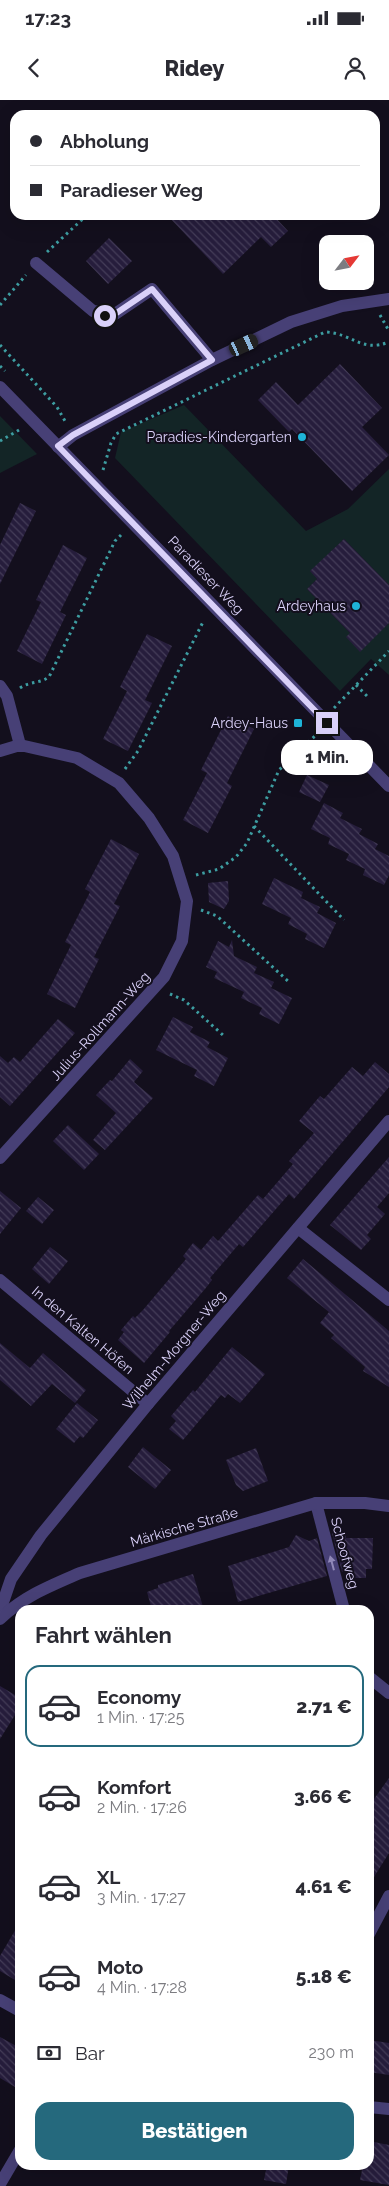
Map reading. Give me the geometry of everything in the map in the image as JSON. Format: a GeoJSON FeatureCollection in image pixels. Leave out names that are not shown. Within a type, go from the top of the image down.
{"type":"FeatureCollection","features":[{"type":"Feature","properties":{"kind":"street"},"geometry":{"type":"LineString","coordinates":[[36,263],[93,311],[102,314],[115,314],[152,289],[212,360]]}},
{"type":"Feature","properties":{"kind":"street"},"geometry":{"type":"LineString","coordinates":[[58,446],[73,435],[212,360],[291,322],[342,306],[389,299]]}},
{"type":"Feature","properties":{"kind":"street","name":"Paradieser Weg"},"geometry":{"type":"LineString","coordinates":[[0,387],[133,521],[389,786]]}},
{"type":"Feature","properties":{"kind":"street"},"geometry":{"type":"LineString","coordinates":[[3,691],[20,745]]}},
{"type":"Feature","properties":{"kind":"street","name":"Julius-Rollmann-Weg"},"geometry":{"type":"LineString","coordinates":[[0,751],[20,745],[77,758],[116,781],[149,818],[174,856],[186,904],[182,941],[164,977],[0,1158]]}},
{"type":"Feature","properties":{"kind":"street","name":"Wilhelm-Morgner-Weg"},"geometry":{"type":"LineString","coordinates":[[0,1611],[11,1579],[41,1535],[148,1404],[389,1120]]}},
{"type":"Feature","properties":{"kind":"street"},"geometry":{"type":"LineString","coordinates":[[298,1228],[389,1300]]}},
{"type":"Feature","properties":{"kind":"street","name":"In den Kalten Höfen"},"geometry":{"type":"LineString","coordinates":[[0,1280],[148,1404]]}},
{"type":"Feature","properties":{"kind":"street","name":"Märkische Straße"},"geometry":{"type":"LineString","coordinates":[[0,1619],[17,1603],[46,1587],[80,1573],[316,1504],[365,1503],[389,1506]]}},
{"type":"Feature","properties":{"kind":"street","name":"Schoofweg"},"geometry":{"type":"LineString","coordinates":[[316,1504],[343,1605]]}},
{"type":"Feature","properties":{"kind":"street"},"geometry":{"type":"LineString","coordinates":[[374,1681],[389,1693]]}},
{"type":"Feature","properties":{"kind":"street"},"geometry":{"type":"LineString","coordinates":[[374,1924],[389,1896]]}},
{"type":"Feature","properties":{"kind":"street"},"geometry":{"type":"LineString","coordinates":[[0,2000],[15,2009]]}},
{"type":"Feature","properties":{"kind":"street"},"geometry":{"type":"LineString","coordinates":[[374,2108],[389,2109]]}},
{"type":"Feature","properties":{"kind":"street"},"geometry":{"type":"LineString","coordinates":[[0,2184],[15,2158]]}},
{"type":"Feature","properties":{"kind":"path"},"geometry":{"type":"LineString","coordinates":[[99,487],[106,458],[116,434],[325,332],[337,333],[370,347],[389,342]]}},
{"type":"Feature","properties":{"kind":"path"},"geometry":{"type":"LineString","coordinates":[[0,345],[57,406],[73,435]]}},
{"type":"Feature","properties":{"kind":"path"},"geometry":{"type":"LineString","coordinates":[[0,441],[14,435],[32,420]]}},
{"type":"Feature","properties":{"kind":"path"},"geometry":{"type":"LineString","coordinates":[[3,691],[29,682],[40,683],[49,677],[115,541],[133,521]]}},
{"type":"Feature","properties":{"kind":"path"},"geometry":{"type":"LineString","coordinates":[[116,781],[138,751],[204,620],[214,605]]}},
{"type":"Feature","properties":{"kind":"path"},"geometry":{"type":"LineString","coordinates":[[180,879],[219,868],[236,858],[247,843],[279,770],[389,651]]}},
{"type":"Feature","properties":{"kind":"path"},"geometry":{"type":"LineString","coordinates":[[356,685],[367,696]]}},
{"type":"Feature","properties":{"kind":"path"},"geometry":{"type":"LineString","coordinates":[[254,826],[344,920]]}},
{"type":"Feature","properties":{"kind":"path"},"geometry":{"type":"LineString","coordinates":[[186,904],[217,916],[289,982]]}},
{"type":"Feature","properties":{"kind":"path"},"geometry":{"type":"LineString","coordinates":[[155,988],[184,1000],[224,1036]]}},
{"type":"Feature","properties":{"kind":"shaded area"},"geometry":{"type":"Polygon","coordinates":[[[184,405],[306,531],[348,509],[389,469],[389,585],[344,539],[311,571],[317,579],[307,589],[350,633],[360,651],[389,623],[389,675],[371,659],[340,691],[115,458],[121,432],[184,405]]]}},
{"type":"Feature","properties":{"kind":"shaded area"},"geometry":{"type":"Polygon","coordinates":[[[0,416],[37,454],[0,473],[0,416]]]}},
{"type":"Feature","properties":{"kind":"building"},"geometry":{"type":"Polygon","coordinates":[[[172,220],[278,220],[288,231],[271,247],[261,237],[223,274],[172,220]]]}},
{"type":"Feature","properties":{"kind":"building"},"geometry":{"type":"Polygon","coordinates":[[[109,238],[132,261],[108,284],[86,261],[109,238]]]}},
{"type":"Feature","properties":{"kind":"building"},"geometry":{"type":"Polygon","coordinates":[[[340,364],[382,408],[362,427],[389,455],[352,491],[292,429],[289,432],[258,400],[276,382],[298,405],[340,364]]]}},
{"type":"Feature","properties":{"kind":"building"},"geometry":{"type":"Polygon","coordinates":[[[20,503],[36,511],[0,584],[0,545],[20,503]]]}},
{"type":"Feature","properties":{"kind":"building","name":"Ardeyhaus"},"geometry":{"type":"Polygon","coordinates":[[[344,539],[389,585],[389,623],[360,652],[346,637],[350,633],[307,589],[317,579],[310,571],[344,539]]]}},
{"type":"Feature","properties":{"kind":"building"},"geometry":{"type":"Polygon","coordinates":[[[63,545],[87,558],[60,612],[66,615],[42,664],[17,651],[41,602],[36,600],[63,545]]]}},
{"type":"Feature","properties":{"kind":"building"},"geometry":{"type":"Polygon","coordinates":[[[147,634],[172,646],[145,700],[152,703],[128,751],[103,739],[127,691],[120,687],[147,634]]]}},
{"type":"Feature","properties":{"kind":"building"},"geometry":{"type":"Polygon","coordinates":[[[228,716],[254,729],[227,783],[232,786],[208,833],[183,820],[207,773],[201,770],[228,716]]]}},
{"type":"Feature","properties":{"kind":"building"},"geometry":{"type":"Polygon","coordinates":[[[307,775],[329,785],[320,802],[299,792],[307,775]]]}},
{"type":"Feature","properties":{"kind":"building"},"geometry":{"type":"Polygon","coordinates":[[[324,803],[343,813],[340,818],[362,829],[359,834],[378,844],[375,849],[389,856],[389,875],[384,885],[363,875],[365,869],[346,860],[349,854],[328,844],[330,838],[311,829],[324,803]]]}},
{"type":"Feature","properties":{"kind":"building"},"geometry":{"type":"Polygon","coordinates":[[[111,839],[139,854],[114,904],[120,906],[94,957],[99,959],[75,1008],[47,994],[71,945],[65,942],[90,892],[85,889],[111,839]]]}},
{"type":"Feature","properties":{"kind":"building"},"geometry":{"type":"Polygon","coordinates":[[[274,878],[303,892],[301,898],[320,907],[317,913],[336,923],[324,948],[305,939],[307,934],[288,924],[291,918],[262,904],[274,878]]]}},
{"type":"Feature","properties":{"kind":"building"},"geometry":{"type":"Polygon","coordinates":[[[228,881],[229,901],[224,909],[209,902],[208,883],[228,881]]]}},
{"type":"Feature","properties":{"kind":"building"},"geometry":{"type":"Polygon","coordinates":[[[232,940],[234,956],[257,967],[254,973],[274,982],[271,988],[292,998],[279,1024],[259,1014],[262,1008],[241,998],[244,992],[214,978],[217,972],[206,967],[218,941],[229,947],[232,940]]]}},
{"type":"Feature","properties":{"kind":"building"},"geometry":{"type":"Polygon","coordinates":[[[173,1017],[193,1027],[190,1032],[210,1042],[207,1047],[228,1058],[214,1086],[194,1076],[197,1070],[156,1050],[173,1017]]]}},
{"type":"Feature","properties":{"kind":"building"},"geometry":{"type":"Polygon","coordinates":[[[58,1019],[75,1033],[10,1106],[0,1097],[0,1056],[8,1063],[14,1057],[20,1062],[58,1019]]]}},
{"type":"Feature","properties":{"kind":"building"},"geometry":{"type":"Polygon","coordinates":[[[130,1059],[143,1071],[134,1082],[153,1098],[105,1150],[93,1140],[116,1113],[96,1095],[110,1080],[112,1081],[130,1059]]]}},
{"type":"Feature","properties":{"kind":"building"},"geometry":{"type":"Polygon","coordinates":[[[375,1062],[389,1074],[389,1087],[294,1199],[289,1194],[243,1247],[239,1244],[210,1278],[212,1280],[205,1289],[144,1363],[118,1340],[124,1332],[121,1330],[133,1316],[135,1318],[143,1310],[186,1259],[183,1256],[193,1243],[201,1250],[213,1236],[218,1241],[258,1195],[263,1199],[293,1164],[289,1161],[314,1133],[299,1121],[320,1096],[324,1099],[352,1067],[363,1076],[375,1062]]]}},
{"type":"Feature","properties":{"kind":"building"},"geometry":{"type":"Polygon","coordinates":[[[68,1125],[99,1154],[84,1170],[53,1141],[68,1125]]]}},
{"type":"Feature","properties":{"kind":"building"},"geometry":{"type":"Polygon","coordinates":[[[389,1157],[389,1193],[377,1207],[385,1214],[367,1235],[371,1239],[361,1250],[330,1225],[389,1157]]]}},
{"type":"Feature","properties":{"kind":"building"},"geometry":{"type":"Polygon","coordinates":[[[0,1191],[21,1208],[0,1234],[0,1191]]]}},
{"type":"Feature","properties":{"kind":"building"},"geometry":{"type":"Polygon","coordinates":[[[38,1197],[54,1210],[42,1224],[26,1211],[38,1197]]]}},
{"type":"Feature","properties":{"kind":"building"},"geometry":{"type":"Polygon","coordinates":[[[50,1247],[68,1261],[49,1284],[32,1269],[50,1247]]]}},
{"type":"Feature","properties":{"kind":"building"},"geometry":{"type":"Polygon","coordinates":[[[303,1259],[389,1331],[389,1387],[363,1371],[365,1367],[331,1338],[334,1335],[320,1323],[329,1312],[287,1278],[303,1259]]]}},
{"type":"Feature","properties":{"kind":"building"},"geometry":{"type":"Polygon","coordinates":[[[0,1343],[30,1368],[43,1353],[86,1390],[75,1403],[52,1384],[31,1406],[0,1380],[0,1343]]]}},
{"type":"Feature","properties":{"kind":"building"},"geometry":{"type":"Polygon","coordinates":[[[232,1347],[265,1374],[240,1403],[228,1394],[225,1398],[221,1395],[183,1440],[169,1429],[176,1421],[171,1416],[193,1390],[195,1392],[232,1347]]]}},
{"type":"Feature","properties":{"kind":"building"},"geometry":{"type":"Polygon","coordinates":[[[77,1403],[98,1420],[83,1438],[80,1436],[74,1443],[56,1429],[77,1403]]]}},
{"type":"Feature","properties":{"kind":"building"},"geometry":{"type":"Polygon","coordinates":[[[143,1447],[171,1470],[155,1489],[128,1467],[143,1447]]]}},
{"type":"Feature","properties":{"kind":"building"},"geometry":{"type":"Polygon","coordinates":[[[256,1448],[268,1481],[243,1491],[236,1485],[226,1460],[256,1448]]]}},
{"type":"Feature","properties":{"kind":"building"},"geometry":{"type":"Polygon","coordinates":[[[332,1533],[346,1533],[346,1538],[373,1538],[372,1569],[366,1569],[366,1578],[346,1578],[346,1570],[342,1572],[332,1533]]]}},
{"type":"Feature","properties":{"kind":"building"},"geometry":{"type":"Polygon","coordinates":[[[296,1535],[309,1541],[317,1538],[327,1576],[238,1602],[228,1566],[289,1547],[296,1535]]]}},
{"type":"Feature","properties":{"kind":"building"},"geometry":{"type":"Polygon","coordinates":[[[193,1574],[202,1605],[151,1605],[147,1592],[158,1588],[158,1585],[193,1574]]]}},
{"type":"Feature","properties":{"kind":"building"},"geometry":{"type":"Polygon","coordinates":[[[0,1686],[15,1695],[15,1715],[0,1739],[0,1686]]]}},
{"type":"Feature","properties":{"kind":"building"},"geometry":{"type":"Polygon","coordinates":[[[389,1778],[389,1853],[374,1877],[374,1799],[389,1778]]]}},
{"type":"Feature","properties":{"kind":"building"},"geometry":{"type":"Polygon","coordinates":[[[15,1930],[15,1980],[0,1971],[0,1956],[15,1930]]]}},
{"type":"Feature","properties":{"kind":"building"},"geometry":{"type":"Polygon","coordinates":[[[0,2037],[15,2045],[15,2087],[0,2078],[0,2037]]]}},
{"type":"Feature","properties":{"kind":"building"},"geometry":{"type":"Polygon","coordinates":[[[374,2041],[389,2043],[389,2075],[374,2073],[374,2041]]]}},
{"type":"Feature","properties":{"kind":"building"},"geometry":{"type":"Polygon","coordinates":[[[374,2142],[389,2145],[389,2185],[360,2180],[362,2170],[374,2170],[374,2142]]]}},
{"type":"Feature","properties":{"kind":"building"},"geometry":{"type":"Polygon","coordinates":[[[266,2170],[288,2170],[286,2184],[264,2180],[266,2170]]]}},
{"type":"Feature","properties":{"kind":"place","name":"Paradies-Kindergarten"},"geometry":{"type":"Point","coordinates":[302,437]}},
{"type":"Feature","properties":{"kind":"place","name":"Ardeyhaus"},"geometry":{"type":"Point","coordinates":[356,606]}},
{"type":"Feature","properties":{"kind":"place","name":"Ardey-Haus"},"geometry":{"type":"Point","coordinates":[298,723]}},
{"type":"Feature","properties":{"kind":"route"},"geometry":{"type":"LineString","coordinates":[[105,316],[115,314],[152,289],[212,360],[73,435],[58,446],[133,521],[327,723]]}}]}
